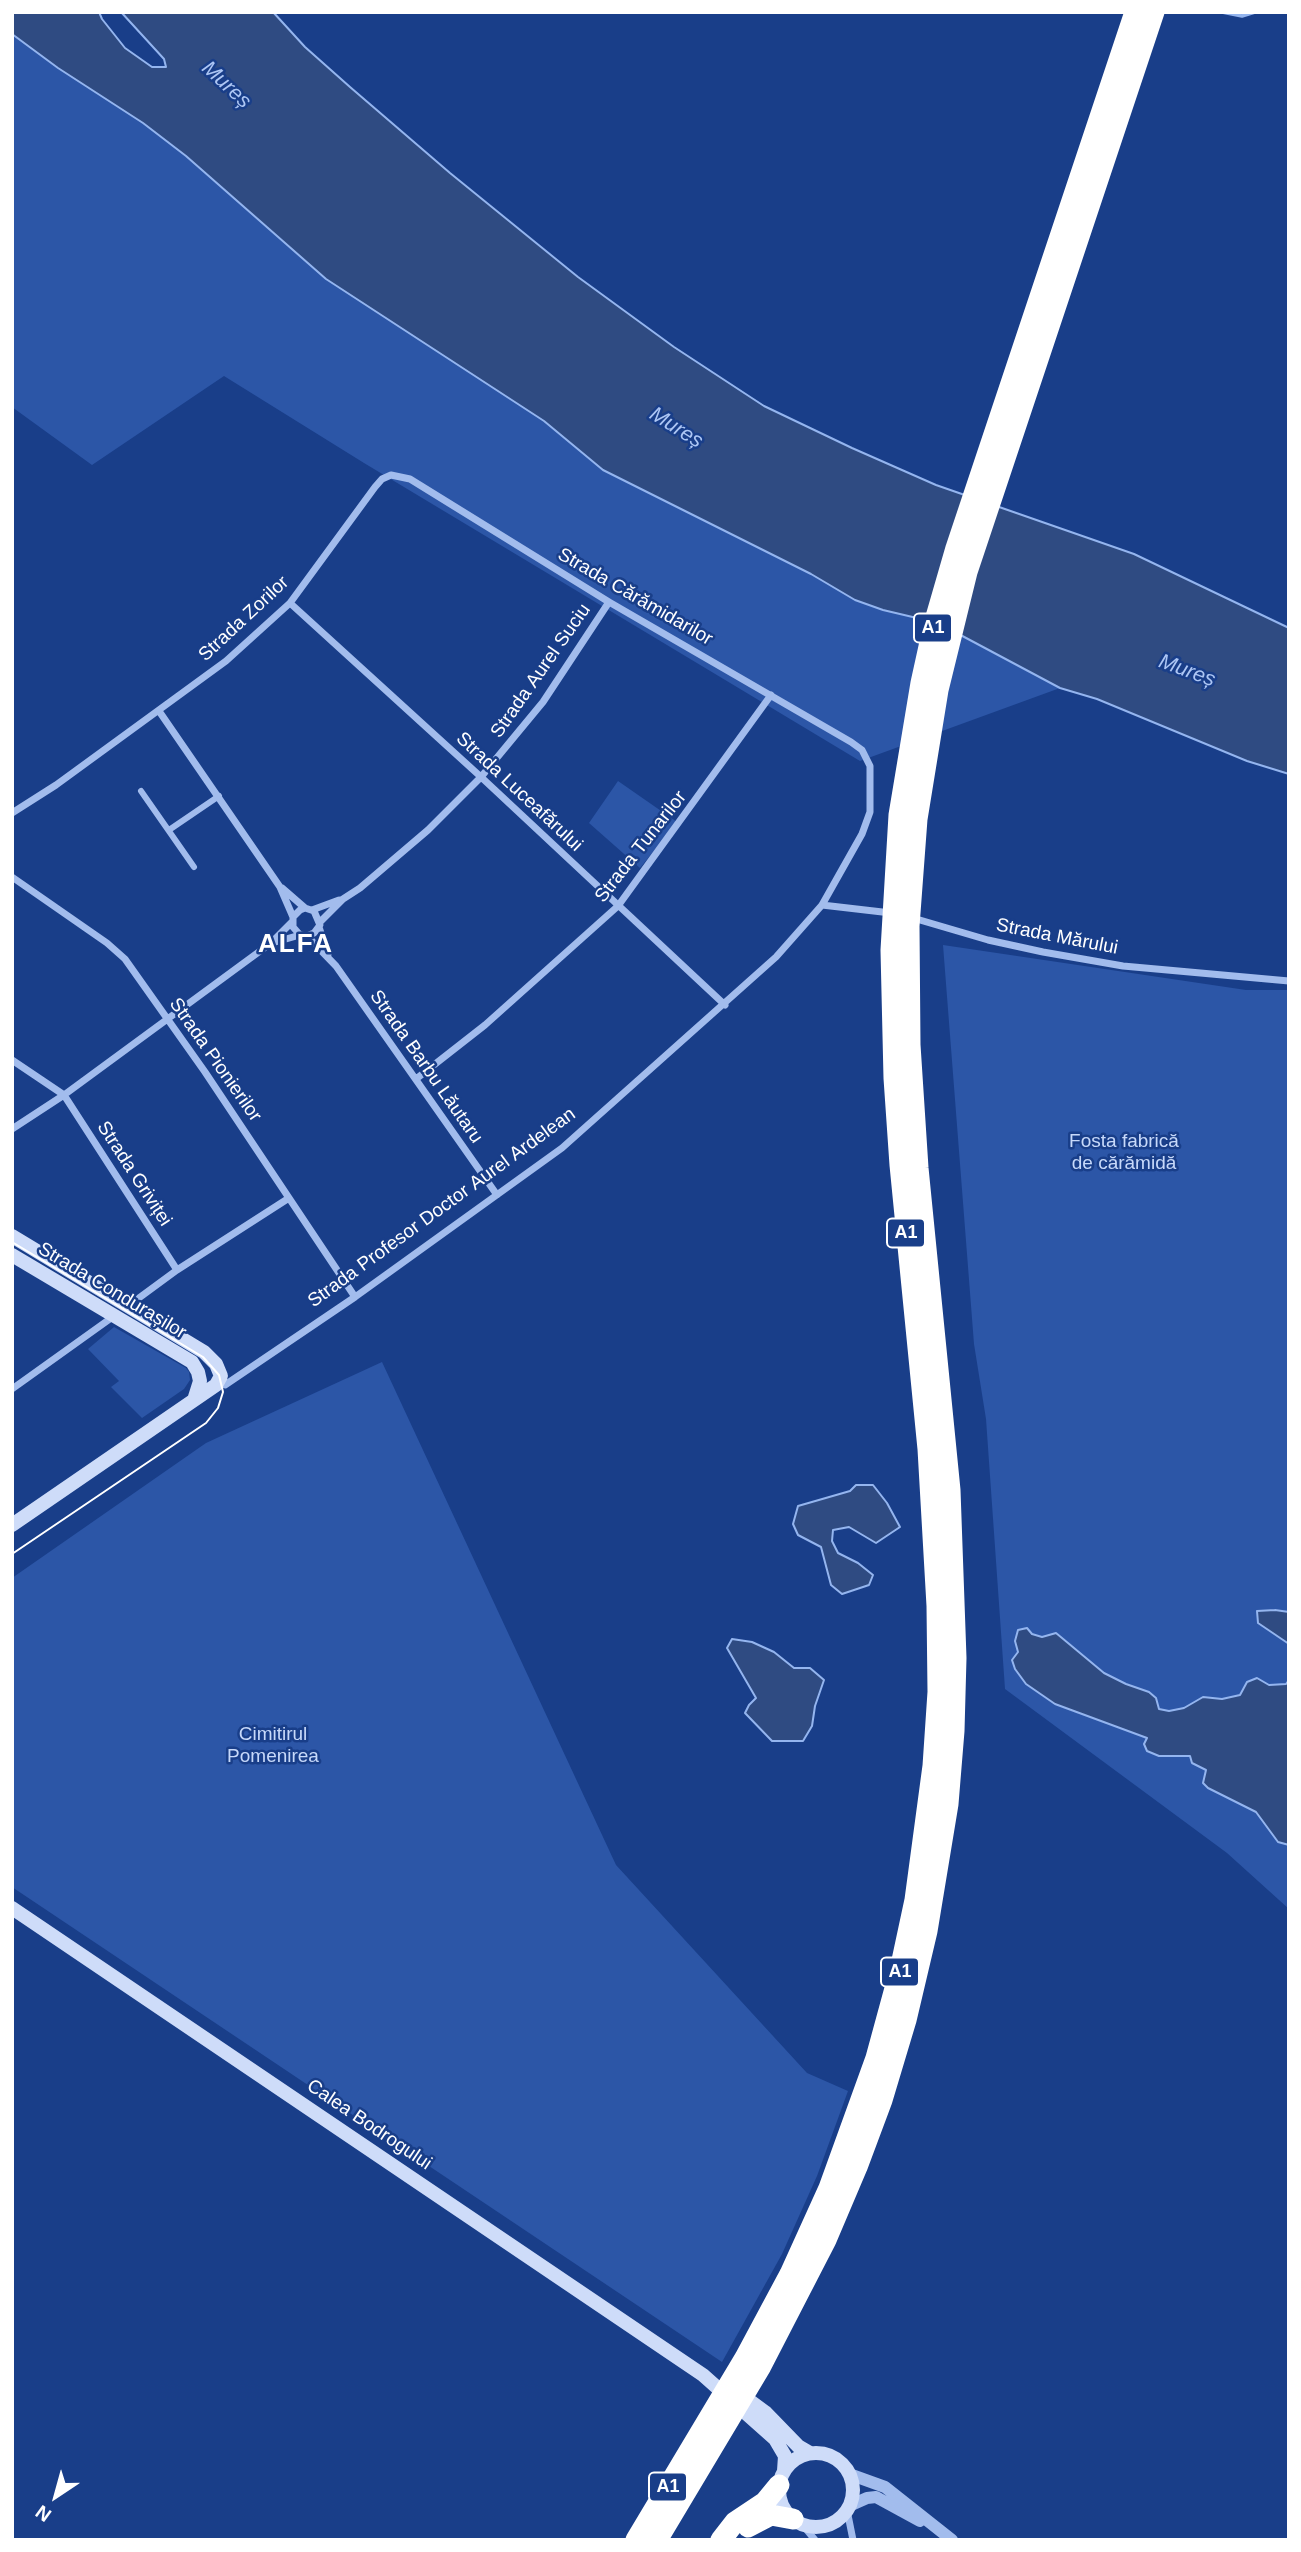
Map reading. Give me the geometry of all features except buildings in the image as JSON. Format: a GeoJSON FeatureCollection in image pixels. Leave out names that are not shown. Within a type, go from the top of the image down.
{"type":"FeatureCollection","features":[{"type":"Feature","properties":{"kind":"highway","name":"A1"},"geometry":{"type":"LineString","coordinates":[[657,2540],[708,2440],[753,2362],[841,2158],[876,2058],[900,1970],[920,1873],[933,1766],[944,1557],[941,1491],[900,1165],[899,974],[892,901],[898,825],[909,746],[925,663],[961,529],[1048,299],[1136,26],[1154,12]]}},
{"type":"Feature","properties":{"kind":"highway","name":"A1"},"geometry":{"type":"LineString","coordinates":[[635,2540],[708,2440]]}},
{"type":"Feature","properties":{"kind":"highway"},"geometry":{"type":"LineString","coordinates":[[721,2540],[736,2522],[765,2502],[782,2478]]}},
{"type":"Feature","properties":{"kind":"highway"},"geometry":{"type":"LineString","coordinates":[[733,2540],[756,2522],[771,2515],[798,2522]]}},
{"type":"Feature","properties":{"kind":"main road","name":"Strada Condurașilor"},"geometry":{"type":"LineString","coordinates":[[12,1236],[204,1352],[216,1364]]}},
{"type":"Feature","properties":{"kind":"main road","name":"Strada Condurașilor"},"geometry":{"type":"LineString","coordinates":[[12,1255],[192,1362],[200,1381],[194,1400]]}},
{"type":"Feature","properties":{"kind":"main road"},"geometry":{"type":"LineString","coordinates":[[216,1364],[221,1376],[218,1383]]}},
{"type":"Feature","properties":{"kind":"main road","name":"Strada Profesor Doctor Aurel Ardelean"},"geometry":{"type":"LineString","coordinates":[[12,1525],[218,1383]]}},
{"type":"Feature","properties":{"kind":"main road","name":"Calea Bodrogului"},"geometry":{"type":"LineString","coordinates":[[12,1908],[703,2375],[775,2439],[783,2451],[783,2506],[798,2522],[815,2527],[828,2525],[839,2519],[848,2508]]}},
{"type":"Feature","properties":{"kind":"main road","name":"Calea Bodrogului"},"geometry":{"type":"LineString","coordinates":[[703,2375],[719,2381],[756,2405],[798,2446],[810,2453],[832,2456],[849,2474]]}},
{"type":"Feature","properties":{"kind":"main road"},"geometry":{"type":"LineString","coordinates":[[782,2478],[797,2458],[810,2453]]}},
{"type":"Feature","properties":{"kind":"main road"},"geometry":{"type":"LineString","coordinates":[[848,2508],[853,2491],[849,2474]]}},
{"type":"Feature","properties":{"kind":"street","name":"Strada Cărămidarilor"},"geometry":{"type":"LineString","coordinates":[[391,475],[410,479],[609,602],[862,750]]}},
{"type":"Feature","properties":{"kind":"street","name":"Strada Zorilor"},"geometry":{"type":"LineString","coordinates":[[12,813],[56,785],[226,662],[290,603],[378,483],[391,475]]}},
{"type":"Feature","properties":{"kind":"street","name":"Strada Aurel Suciu"},"geometry":{"type":"LineString","coordinates":[[319,925],[343,899],[360,888],[428,830],[481,777],[543,702],[609,602]]}},
{"type":"Feature","properties":{"kind":"street","name":"Strada Luceafărului"},"geometry":{"type":"LineString","coordinates":[[290,603],[725,1005]]}},
{"type":"Feature","properties":{"kind":"street","name":"Strada Tunarilor"},"geometry":{"type":"LineString","coordinates":[[416,1079],[485,1026],[618,906],[771,695]]}},
{"type":"Feature","properties":{"kind":"street"},"geometry":{"type":"LineString","coordinates":[[159,711],[280,887],[293,920],[293,927],[304,935]]}},
{"type":"Feature","properties":{"kind":"street","name":"Strada Profesor Doctor Aurel Ardelean"},"geometry":{"type":"LineString","coordinates":[[218,1383],[230,1376],[236,1377],[355,1297],[562,1148],[776,957],[822,905],[849,860],[870,812],[870,766],[862,750]]}},
{"type":"Feature","properties":{"kind":"street"},"geometry":{"type":"LineString","coordinates":[[141,791],[194,867]]}},
{"type":"Feature","properties":{"kind":"street"},"geometry":{"type":"LineString","coordinates":[[169,830],[219,796]]}},
{"type":"Feature","properties":{"kind":"street","name":"Strada Pionierilor"},"geometry":{"type":"LineString","coordinates":[[12,877],[118,951],[167,1018],[355,1297]]}},
{"type":"Feature","properties":{"kind":"street"},"geometry":{"type":"LineString","coordinates":[[271,943],[314,933],[319,925],[318,915],[280,887]]}},
{"type":"Feature","properties":{"kind":"street","name":"Strada Aurel Suciu"},"geometry":{"type":"LineString","coordinates":[[308,909],[343,899]]}},
{"type":"Feature","properties":{"kind":"street","name":"Strada Mărului"},"geometry":{"type":"LineString","coordinates":[[822,905],[900,914],[1043,953],[1123,966],[1289,981]]}},
{"type":"Feature","properties":{"kind":"street"},"geometry":{"type":"LineString","coordinates":[[12,1129],[64,1095],[271,943],[300,910],[308,909]]}},
{"type":"Feature","properties":{"kind":"street","name":"Strada Barbu Lăutaru"},"geometry":{"type":"LineString","coordinates":[[319,925],[330,958]]}},
{"type":"Feature","properties":{"kind":"street","name":"Strada Barbu Lăutaru"},"geometry":{"type":"LineString","coordinates":[[304,935],[330,958],[497,1195]]}},
{"type":"Feature","properties":{"kind":"street"},"geometry":{"type":"LineString","coordinates":[[12,1060],[64,1095]]}},
{"type":"Feature","properties":{"kind":"street","name":"Strada Griviței"},"geometry":{"type":"LineString","coordinates":[[64,1095],[177,1270]]}},
{"type":"Feature","properties":{"kind":"street"},"geometry":{"type":"LineString","coordinates":[[128,1306],[177,1270],[289,1198]]}},
{"type":"Feature","properties":{"kind":"street"},"geometry":{"type":"LineString","coordinates":[[12,1389],[114,1316]]}},
{"type":"Feature","properties":{"kind":"street","name":"Strada Condurașilor"},"geometry":{"type":"LineString","coordinates":[[216,1364],[236,1377]]}},
{"type":"Feature","properties":{"kind":"street","name":"Calea Bodrogului"},"geometry":{"type":"LineString","coordinates":[[849,2474],[885,2487],[950,2538]]}},
{"type":"Feature","properties":{"kind":"street","name":"Calea Bodrogului"},"geometry":{"type":"LineString","coordinates":[[848,2508],[867,2498],[876,2497],[950,2538]]}},
{"type":"Feature","properties":{"kind":"street"},"geometry":{"type":"LineString","coordinates":[[848,2508],[853,2540]]}},
{"type":"Feature","properties":{"kind":"street"},"geometry":{"type":"LineString","coordinates":[[798,2522],[815,2540]]}},
{"type":"Feature","properties":{"kind":"green space"},"geometry":{"type":"Polygon","coordinates":[[[12,34],[58,68],[143,123],[186,156],[326,279],[544,421],[603,470],[811,574],[855,600],[938,623],[1060,688],[860,761],[224,376],[92,465],[12,407],[12,34]]]}},
{"type":"Feature","properties":{"kind":"green space"},"geometry":{"type":"Polygon","coordinates":[[[618,781],[677,822],[640,868],[589,823],[618,781]]]}},
{"type":"Feature","properties":{"kind":"green space","name":"Fosta fabrică de cărămidă"},"geometry":{"type":"Polygon","coordinates":[[[943,945],[1246,990],[1289,990],[1289,1909],[1227,1853],[1005,1689],[986,1419],[974,1344],[943,945]]]}},
{"type":"Feature","properties":{"kind":"green space"},"geometry":{"type":"Polygon","coordinates":[[[114,1327],[189,1372],[190,1380],[184,1389],[142,1418],[111,1387],[119,1381],[88,1349],[114,1327]]]}},
{"type":"Feature","properties":{"kind":"green space","name":"Cimitirul Pomenirea"},"geometry":{"type":"Polygon","coordinates":[[[382,1362],[616,1865],[807,2073],[848,2091],[817,2176],[782,2254],[722,2362],[12,1887],[12,1578],[206,1443],[382,1362]]]}},
{"type":"Feature","properties":{"kind":"water","name":"Mureș"},"geometry":{"type":"Polygon","coordinates":[[[12,12],[99,12],[125,48],[152,67],[166,67],[164,59],[121,12],[273,12],[305,47],[350,87],[578,277],[674,347],[764,406],[936,485],[1134,554],[1289,628],[1289,774],[1247,761],[1097,699],[1060,688],[938,623],[883,610],[855,600],[811,574],[603,470],[544,421],[326,279],[186,156],[143,123],[58,68],[12,34],[12,12]]]}},
{"type":"Feature","properties":{"kind":"water"},"geometry":{"type":"Polygon","coordinates":[[[856,1485],[873,1485],[900,1527],[876,1543],[849,1527],[833,1530],[832,1541],[838,1553],[858,1563],[873,1575],[869,1585],[842,1594],[831,1585],[821,1547],[798,1535],[793,1524],[798,1506],[850,1491],[856,1485]]]}},
{"type":"Feature","properties":{"kind":"water"},"geometry":{"type":"Polygon","coordinates":[[[1257,1611],[1289,1612],[1289,1644],[1258,1623],[1257,1611]]]}},
{"type":"Feature","properties":{"kind":"water"},"geometry":{"type":"Polygon","coordinates":[[[1027,1628],[1032,1634],[1042,1637],[1056,1633],[1104,1673],[1149,1692],[1156,1698],[1159,1709],[1169,1711],[1184,1708],[1203,1697],[1222,1699],[1240,1695],[1247,1682],[1257,1678],[1269,1685],[1286,1684],[1289,1680],[1289,1845],[1278,1842],[1256,1812],[1208,1788],[1203,1783],[1206,1770],[1192,1763],[1190,1756],[1159,1756],[1147,1751],[1144,1744],[1147,1738],[1055,1704],[1026,1684],[1012,1660],[1018,1652],[1015,1641],[1018,1630],[1027,1628]]]}},
{"type":"Feature","properties":{"kind":"water"},"geometry":{"type":"Polygon","coordinates":[[[732,1639],[752,1642],[774,1652],[794,1668],[810,1668],[824,1680],[815,1706],[812,1726],[803,1741],[772,1741],[745,1713],[756,1698],[727,1648],[732,1639]]]}},
{"type":"Feature","properties":{"kind":"waterway"},"geometry":{"type":"LineString","coordinates":[[1222,12],[1242,16],[1255,12]]}},
{"type":"Feature","properties":{"kind":"tram line"},"geometry":{"type":"LineString","coordinates":[[12,1242],[203,1357],[219,1375],[223,1392],[218,1408],[206,1423],[12,1554]]}},
{"type":"Feature","properties":{"kind":"district","name":"ALFA"},"geometry":{"type":"Point","coordinates":[296,945]}}]}
